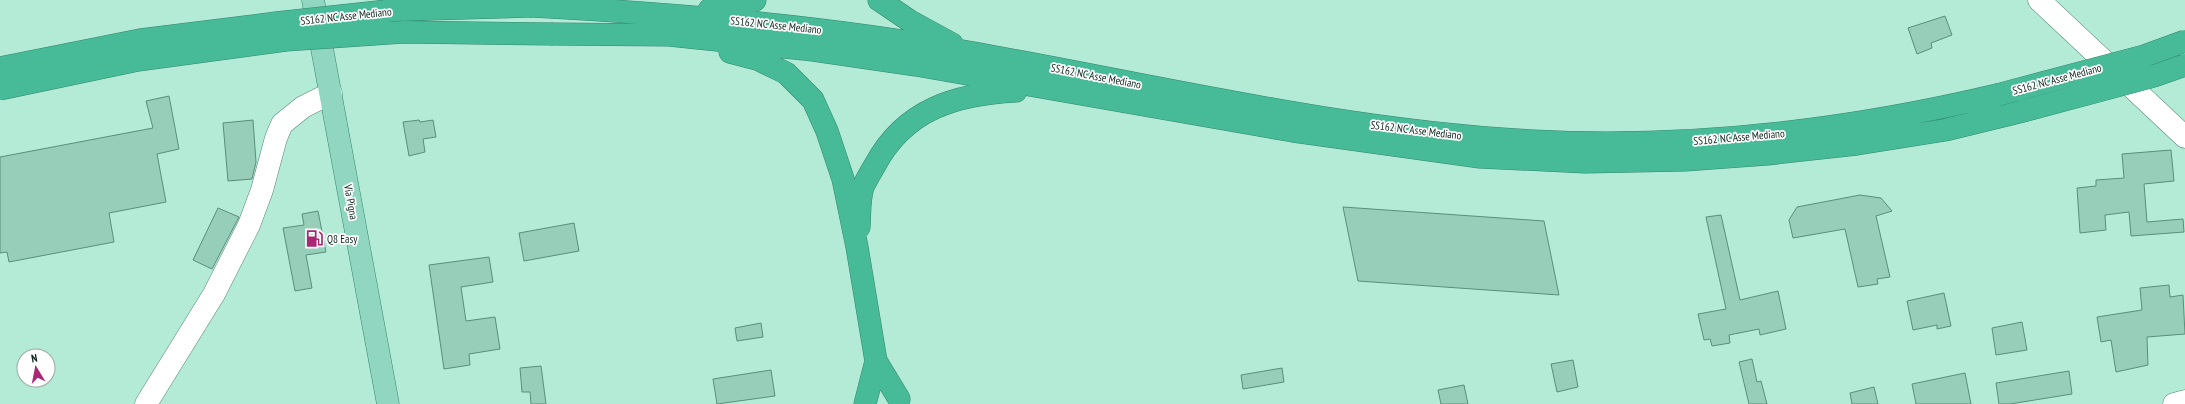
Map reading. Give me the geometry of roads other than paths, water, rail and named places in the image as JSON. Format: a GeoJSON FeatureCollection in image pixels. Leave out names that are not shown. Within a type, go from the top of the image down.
{"type":"FeatureCollection","features":[{"type":"Feature","properties":{"kind":"highway"},"geometry":{"type":"LineString","coordinates":[[670,14],[725,8],[755,0]]}},
{"type":"Feature","properties":{"kind":"highway"},"geometry":{"type":"LineString","coordinates":[[879,0],[910,21],[966,51]]}},
{"type":"Feature","properties":{"kind":"highway","name":"SS162 NC Asse Mediano"},"geometry":{"type":"LineString","coordinates":[[0,68],[140,40],[276,23],[395,10],[532,6],[670,14],[797,26],[966,51],[1207,97],[1433,133],[1586,143],[1693,141],[1745,137],[1832,128],[1921,113],[1997,95],[2144,56],[2185,41]]}},
{"type":"Feature","properties":{"kind":"highway","name":"SS162 NC Asse Mediano"},"geometry":{"type":"LineString","coordinates":[[0,89],[138,60],[286,40],[404,32],[669,35],[813,50],[916,65],[1293,131],[1480,157],[1585,162],[1685,160],[1767,154],[1857,144],[1945,130],[2154,76],[2185,65]]}},
{"type":"Feature","properties":{"kind":"highway"},"geometry":{"type":"LineString","coordinates":[[669,35],[757,59],[786,73],[813,100],[828,131],[843,179],[857,247],[876,361],[901,402]]}},
{"type":"Feature","properties":{"kind":"highway"},"geometry":{"type":"LineString","coordinates":[[857,247],[863,188],[882,153],[907,124],[940,104],[972,95],[1047,89]]}},
{"type":"Feature","properties":{"kind":"highway"},"geometry":{"type":"LineString","coordinates":[[865,404],[876,361]]}},
{"type":"Feature","properties":{"kind":"main road","name":"Via Pigna"},"geometry":{"type":"LineString","coordinates":[[313,0],[388,404]]}},
{"type":"Feature","properties":{"kind":"street"},"geometry":{"type":"LineString","coordinates":[[2039,0],[2185,137]]}},
{"type":"Feature","properties":{"kind":"street"},"geometry":{"type":"LineString","coordinates":[[146,404],[214,294],[249,225],[262,190],[276,138],[282,124],[303,107],[331,93]]}},
{"type":"Feature","properties":{"kind":"street"},"geometry":{"type":"LineString","coordinates":[[865,404],[877,395],[885,394],[901,402]]}},
{"type":"Feature","properties":{"kind":"street"},"geometry":{"type":"LineString","coordinates":[[2174,404],[2185,401]]}},
{"type":"Feature","properties":{"kind":"place","name":"Q8 Easy"},"geometry":{"type":"Point","coordinates":[314,239]}}]}
